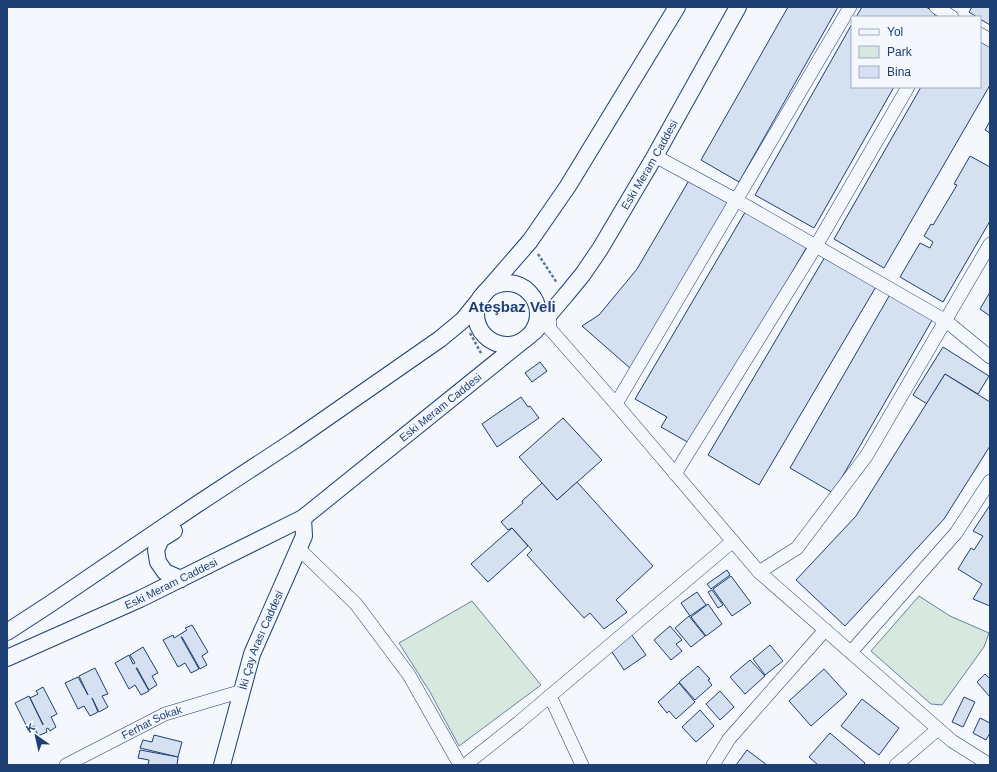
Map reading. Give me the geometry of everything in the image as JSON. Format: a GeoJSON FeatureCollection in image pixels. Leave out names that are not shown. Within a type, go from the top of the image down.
{"type":"FeatureCollection","features":[{"type":"Feature","properties":{"kind":"street"},"geometry":{"type":"LineString","coordinates":[[7,632],[295,440],[440,339],[463,320],[530,241],[568,186],[676,7]]}},
{"type":"Feature","properties":{"kind":"street","name":"Eski Meram Caddesi"},"geometry":{"type":"LineString","coordinates":[[7,658],[140,599],[303,518],[535,331],[565,296],[600,249],[655,156],[738,7]]}},
{"type":"Feature","properties":{"kind":"street"},"geometry":{"type":"LineString","coordinates":[[616,404],[850,7]]}},
{"type":"Feature","properties":{"kind":"street"},"geometry":{"type":"LineString","coordinates":[[936,7],[951,14]]}},
{"type":"Feature","properties":{"kind":"street"},"geometry":{"type":"LineString","coordinates":[[981,35],[990,40]]}},
{"type":"Feature","properties":{"kind":"street"},"geometry":{"type":"LineString","coordinates":[[675,474],[816,246],[907,88]]}},
{"type":"Feature","properties":{"kind":"street"},"geometry":{"type":"LineString","coordinates":[[655,156],[736,200],[946,321],[990,357]]}},
{"type":"Feature","properties":{"kind":"street"},"geometry":{"type":"LineString","coordinates":[[759,572],[797,548],[867,455],[990,244]]}},
{"type":"Feature","properties":{"kind":"street"},"geometry":{"type":"LineString","coordinates":[[549,315],[550,329],[759,572],[952,741],[990,765]]}},
{"type":"Feature","properties":{"kind":"street"},"geometry":{"type":"LineString","coordinates":[[181,578],[165,572],[158,562],[156,550],[161,539],[261,473],[295,440]]}},
{"type":"Feature","properties":{"kind":"street"},"geometry":{"type":"LineString","coordinates":[[851,652],[956,533],[990,481]]}},
{"type":"Feature","properties":{"kind":"street","name":"İki Çay Arası Caddesi"},"geometry":{"type":"LineString","coordinates":[[222,765],[252,654],[304,536],[303,518]]}},
{"type":"Feature","properties":{"kind":"street"},"geometry":{"type":"LineString","coordinates":[[465,765],[550,696],[733,541]]}},
{"type":"Feature","properties":{"kind":"street"},"geometry":{"type":"LineString","coordinates":[[298,548],[356,604],[409,675],[460,765]]}},
{"type":"Feature","properties":{"kind":"street"},"geometry":{"type":"LineString","coordinates":[[713,765],[729,739],[825,630]]}},
{"type":"Feature","properties":{"kind":"street","name":"Ferhat Sokak"},"geometry":{"type":"LineString","coordinates":[[66,765],[165,714],[242,691]]}},
{"type":"Feature","properties":{"kind":"street"},"geometry":{"type":"LineString","coordinates":[[550,696],[582,765]]}},
{"type":"Feature","properties":{"kind":"street"},"geometry":{"type":"LineString","coordinates":[[896,765],[938,729]]}},
{"type":"Feature","properties":{"kind":"path"},"geometry":{"type":"LineString","coordinates":[[530,241],[565,296]]}},
{"type":"Feature","properties":{"kind":"green space"},"geometry":{"type":"Polygon","coordinates":[[[919,596],[950,616],[989,633],[984,647],[942,705],[931,704],[871,651],[919,596]]]}},
{"type":"Feature","properties":{"kind":"green space"},"geometry":{"type":"Polygon","coordinates":[[[472,601],[541,685],[459,746],[430,692],[399,643],[472,601]]]}},
{"type":"Feature","properties":{"kind":"building"},"geometry":{"type":"Polygon","coordinates":[[[788,7],[838,7],[739,182],[701,160],[788,7]]]}},
{"type":"Feature","properties":{"kind":"building"},"geometry":{"type":"Polygon","coordinates":[[[862,7],[926,7],[936,13],[934,16],[857,16],[862,7]]]}},
{"type":"Feature","properties":{"kind":"building"},"geometry":{"type":"Polygon","coordinates":[[[972,7],[990,7],[990,25],[981,20],[981,16],[975,16],[969,12],[972,7]]]}},
{"type":"Feature","properties":{"kind":"building"},"geometry":{"type":"Polygon","coordinates":[[[851,26],[851,88],[893,88],[814,228],[755,195],[851,26]]]}},
{"type":"Feature","properties":{"kind":"building"},"geometry":{"type":"Polygon","coordinates":[[[981,38],[990,43],[990,85],[884,268],[834,239],[920,88],[981,88],[981,38]]]}},
{"type":"Feature","properties":{"kind":"building"},"geometry":{"type":"Polygon","coordinates":[[[990,121],[990,133],[985,130],[990,121]]]}},
{"type":"Feature","properties":{"kind":"building"},"geometry":{"type":"Polygon","coordinates":[[[970,156],[990,167],[990,221],[943,302],[900,277],[920,243],[930,248],[933,242],[924,236],[931,224],[933,225],[957,185],[954,184],[970,156]]]}},
{"type":"Feature","properties":{"kind":"building"},"geometry":{"type":"Polygon","coordinates":[[[691,177],[730,200],[631,369],[582,326],[599,315],[637,269],[691,177]]]}},
{"type":"Feature","properties":{"kind":"building"},"geometry":{"type":"Polygon","coordinates":[[[747,209],[808,245],[691,444],[661,427],[667,417],[635,399],[747,209]]]}},
{"type":"Feature","properties":{"kind":"building"},"geometry":{"type":"Polygon","coordinates":[[[826,255],[877,285],[759,485],[708,455],[826,255]]]}},
{"type":"Feature","properties":{"kind":"building"},"geometry":{"type":"Polygon","coordinates":[[[892,291],[935,315],[833,493],[790,468],[892,291]]]}},
{"type":"Feature","properties":{"kind":"building"},"geometry":{"type":"Polygon","coordinates":[[[990,292],[990,316],[980,309],[990,292]]]}},
{"type":"Feature","properties":{"kind":"building"},"geometry":{"type":"Polygon","coordinates":[[[943,347],[989,376],[978,394],[945,374],[927,404],[913,395],[943,347]]]}},
{"type":"Feature","properties":{"kind":"building"},"geometry":{"type":"Polygon","coordinates":[[[540,362],[547,371],[532,382],[525,373],[540,362]]]}},
{"type":"Feature","properties":{"kind":"building"},"geometry":{"type":"Polygon","coordinates":[[[945,374],[990,402],[990,446],[944,519],[845,626],[796,580],[856,516],[945,374]]]}},
{"type":"Feature","properties":{"kind":"building"},"geometry":{"type":"Polygon","coordinates":[[[521,397],[539,418],[497,447],[482,424],[521,397]]]}},
{"type":"Feature","properties":{"kind":"building"},"geometry":{"type":"Polygon","coordinates":[[[563,418],[602,460],[557,500],[519,457],[563,418]]]}},
{"type":"Feature","properties":{"kind":"building"},"geometry":{"type":"Polygon","coordinates":[[[577,482],[653,566],[616,600],[627,612],[604,629],[590,613],[584,618],[527,555],[532,550],[512,528],[508,530],[501,522],[523,503],[522,501],[542,483],[557,500],[577,482]]]}},
{"type":"Feature","properties":{"kind":"building"},"geometry":{"type":"Polygon","coordinates":[[[990,505],[990,606],[973,599],[982,584],[958,569],[971,548],[974,550],[983,536],[973,531],[990,505]]]}},
{"type":"Feature","properties":{"kind":"building"},"geometry":{"type":"Polygon","coordinates":[[[512,528],[528,546],[488,582],[471,564],[512,528]]]}},
{"type":"Feature","properties":{"kind":"building"},"geometry":{"type":"Polygon","coordinates":[[[727,570],[730,575],[711,589],[707,584],[727,570]]]}},
{"type":"Feature","properties":{"kind":"building"},"geometry":{"type":"Polygon","coordinates":[[[731,576],[751,603],[732,616],[713,589],[731,576]]]}},
{"type":"Feature","properties":{"kind":"building"},"geometry":{"type":"Polygon","coordinates":[[[712,590],[723,605],[718,608],[708,592],[712,590]]]}},
{"type":"Feature","properties":{"kind":"building"},"geometry":{"type":"Polygon","coordinates":[[[697,592],[706,605],[690,616],[681,603],[697,592]]]}},
{"type":"Feature","properties":{"kind":"building"},"geometry":{"type":"Polygon","coordinates":[[[708,604],[722,624],[706,636],[691,617],[708,604]]]}},
{"type":"Feature","properties":{"kind":"building"},"geometry":{"type":"Polygon","coordinates":[[[689,616],[705,636],[691,647],[675,628],[689,616]]]}},
{"type":"Feature","properties":{"kind":"building"},"geometry":{"type":"Polygon","coordinates":[[[192,625],[208,652],[202,656],[207,665],[200,669],[181,637],[199,669],[191,673],[185,663],[178,667],[163,640],[173,635],[174,638],[187,630],[185,628],[192,625]]]}},
{"type":"Feature","properties":{"kind":"building"},"geometry":{"type":"Polygon","coordinates":[[[670,626],[682,640],[676,644],[682,651],[671,660],[654,640],[670,626]]]}},
{"type":"Feature","properties":{"kind":"building"},"geometry":{"type":"Polygon","coordinates":[[[631,634],[646,655],[624,670],[610,649],[631,634]]]}},
{"type":"Feature","properties":{"kind":"building"},"geometry":{"type":"Polygon","coordinates":[[[770,645],[783,661],[765,675],[753,659],[770,645]]]}},
{"type":"Feature","properties":{"kind":"building"},"geometry":{"type":"Polygon","coordinates":[[[143,647],[158,673],[152,676],[157,685],[149,690],[136,668],[149,691],[141,695],[135,685],[129,689],[115,663],[129,655],[133,664],[135,663],[130,655],[143,647]]]}},
{"type":"Feature","properties":{"kind":"building"},"geometry":{"type":"Polygon","coordinates":[[[750,660],[765,676],[745,694],[730,677],[750,660]]]}},
{"type":"Feature","properties":{"kind":"building"},"geometry":{"type":"Polygon","coordinates":[[[698,666],[710,679],[708,680],[712,685],[695,700],[679,682],[698,666]]]}},
{"type":"Feature","properties":{"kind":"building"},"geometry":{"type":"Polygon","coordinates":[[[95,668],[108,694],[102,696],[108,707],[99,712],[92,698],[98,712],[90,716],[84,706],[78,709],[65,683],[78,677],[88,695],[79,676],[95,668]]]}},
{"type":"Feature","properties":{"kind":"building"},"geometry":{"type":"Polygon","coordinates":[[[824,669],[847,694],[811,726],[789,701],[824,669]]]}},
{"type":"Feature","properties":{"kind":"building"},"geometry":{"type":"Polygon","coordinates":[[[985,674],[990,679],[990,697],[977,682],[985,674]]]}},
{"type":"Feature","properties":{"kind":"building"},"geometry":{"type":"Polygon","coordinates":[[[679,683],[695,702],[676,719],[669,711],[667,713],[658,702],[679,683]]]}},
{"type":"Feature","properties":{"kind":"building"},"geometry":{"type":"Polygon","coordinates":[[[43,687],[57,714],[51,717],[56,727],[50,731],[48,728],[46,729],[47,732],[38,736],[34,726],[28,729],[15,703],[29,696],[43,725],[30,698],[38,694],[36,691],[43,687]]]}},
{"type":"Feature","properties":{"kind":"building"},"geometry":{"type":"Polygon","coordinates":[[[720,691],[734,707],[720,720],[706,704],[720,691]]]}},
{"type":"Feature","properties":{"kind":"building"},"geometry":{"type":"Polygon","coordinates":[[[964,697],[975,702],[963,727],[952,722],[964,697]]]}},
{"type":"Feature","properties":{"kind":"building"},"geometry":{"type":"Polygon","coordinates":[[[862,699],[899,728],[879,755],[841,726],[862,699]]]}},
{"type":"Feature","properties":{"kind":"building"},"geometry":{"type":"Polygon","coordinates":[[[700,710],[714,726],[696,742],[682,727],[700,710]]]}},
{"type":"Feature","properties":{"kind":"building"},"geometry":{"type":"Polygon","coordinates":[[[980,718],[990,723],[990,733],[986,740],[973,733],[980,718]]]}},
{"type":"Feature","properties":{"kind":"building"},"geometry":{"type":"Polygon","coordinates":[[[830,733],[865,763],[863,765],[818,765],[809,757],[830,733]]]}},
{"type":"Feature","properties":{"kind":"building"},"geometry":{"type":"Polygon","coordinates":[[[154,735],[182,742],[178,757],[140,748],[143,740],[152,742],[154,735]]]}},
{"type":"Feature","properties":{"kind":"building"},"geometry":{"type":"Polygon","coordinates":[[[140,750],[178,757],[177,765],[148,765],[149,760],[138,758],[140,750]]]}},
{"type":"Feature","properties":{"kind":"building"},"geometry":{"type":"Polygon","coordinates":[[[747,750],[767,765],[736,765],[747,750]]]}},
{"type":"Feature","properties":{"kind":"district","name":"Ateşbaz Veli"},"geometry":{"type":"Point","coordinates":[512,307]}}]}
